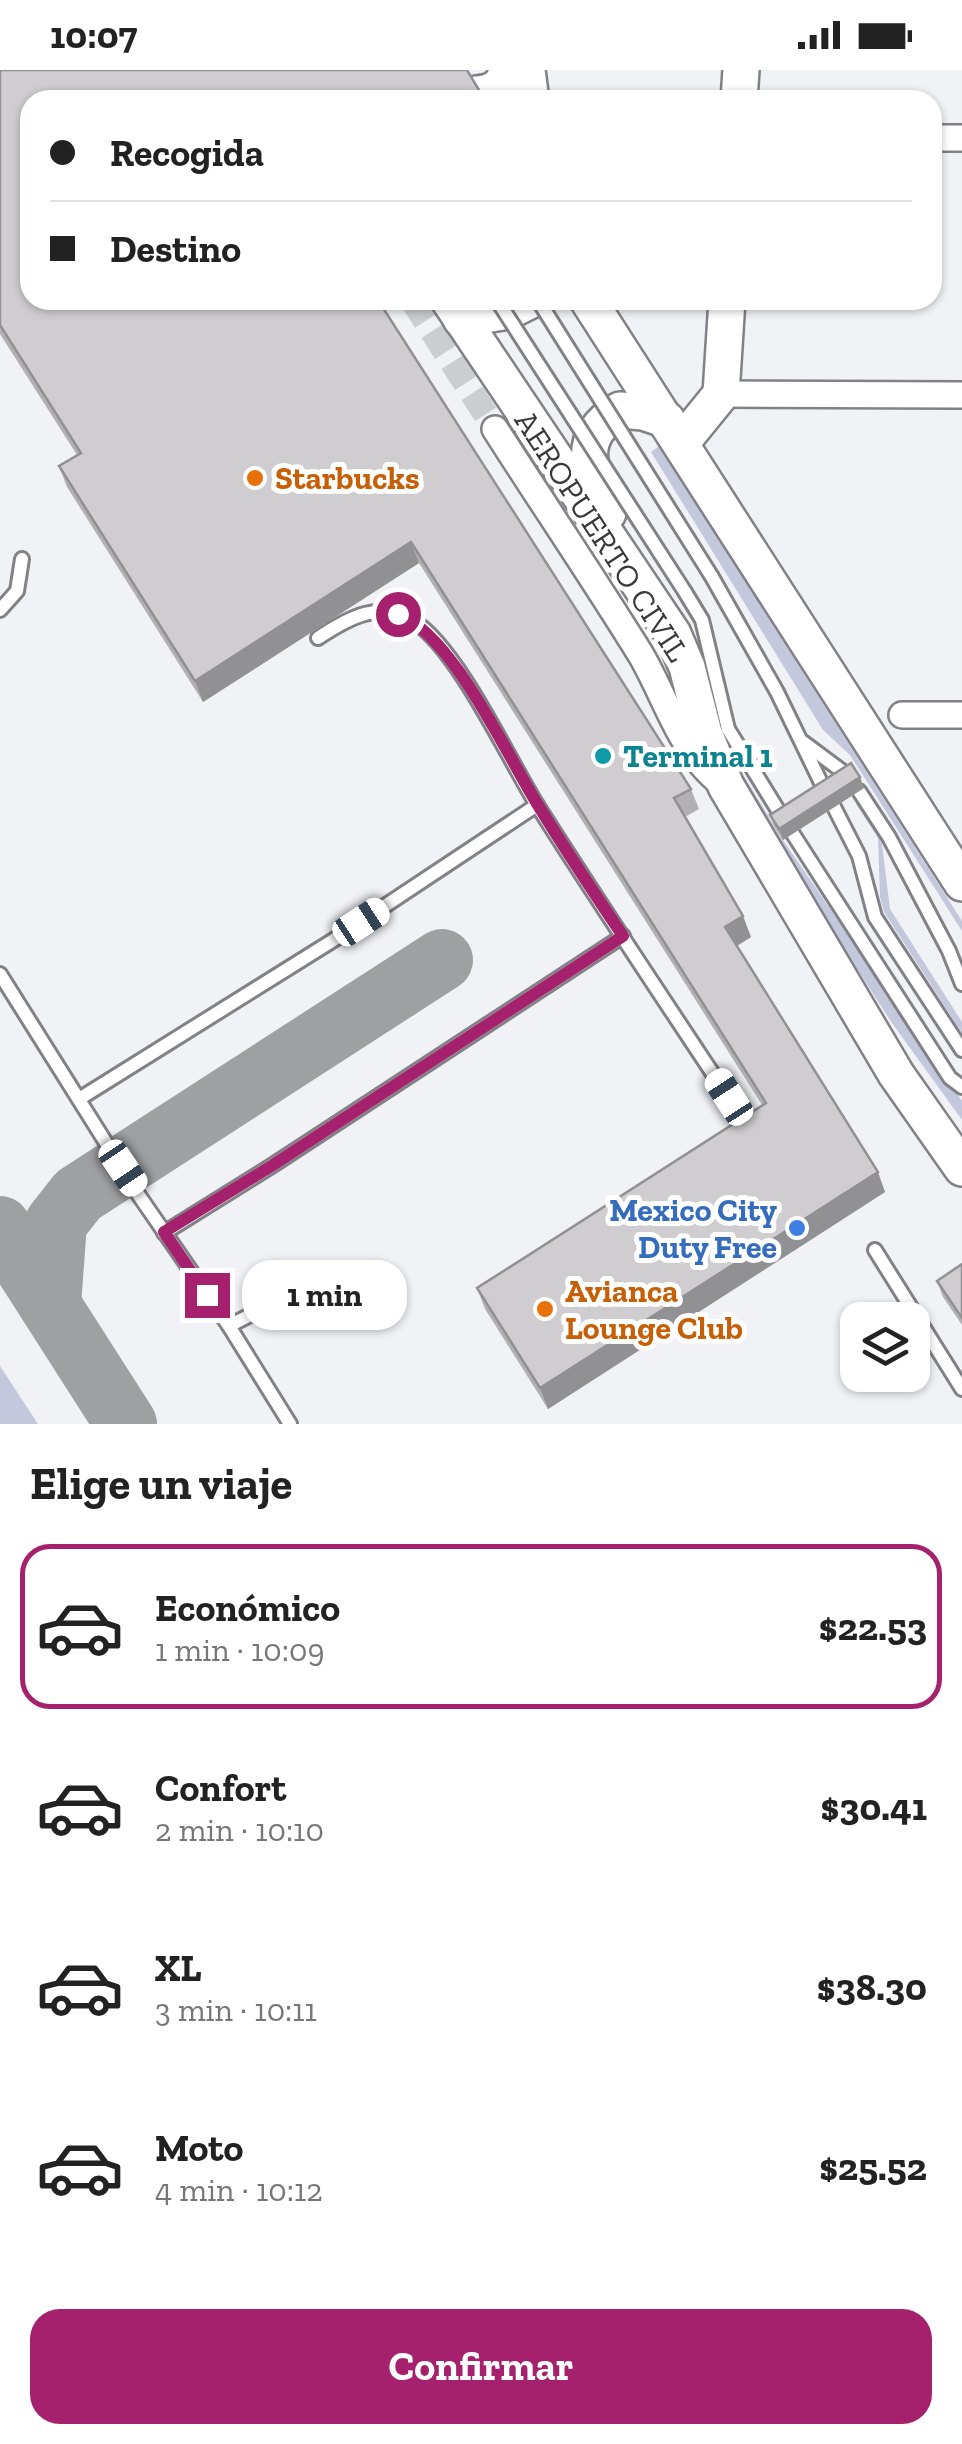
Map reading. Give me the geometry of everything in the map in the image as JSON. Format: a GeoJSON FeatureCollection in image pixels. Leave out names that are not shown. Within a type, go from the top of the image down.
{"type":"FeatureCollection","features":[{"type":"Feature","properties":{"kind":"street"},"geometry":{"type":"LineString","coordinates":[[455,310],[511,310]]}},
{"type":"Feature","properties":{"kind":"street","name":"AEROPUERTO CIVIL"},"geometry":{"type":"LineString","coordinates":[[455,310],[681,650],[704,734],[726,786],[887,1059],[960,1165]]}},
{"type":"Feature","properties":{"kind":"street"},"geometry":{"type":"LineString","coordinates":[[595,310],[962,882]]}},
{"type":"Feature","properties":{"kind":"street"},"geometry":{"type":"LineString","coordinates":[[721,394],[726,310]]}},
{"type":"Feature","properties":{"kind":"street"},"geometry":{"type":"LineString","coordinates":[[674,431],[721,394],[962,395]]}},
{"type":"Feature","properties":{"kind":"street"},"geometry":{"type":"LineString","coordinates":[[636,579],[593,479],[588,462],[590,446],[596,430],[620,410],[644,412],[674,431]]}},
{"type":"Feature","properties":{"kind":"street","name":"AEROPUERTO CIVIL"},"geometry":{"type":"LineString","coordinates":[[495,429],[639,652],[695,757],[726,786]]}},
{"type":"Feature","properties":{"kind":"street"},"geometry":{"type":"LineString","coordinates":[[902,715],[962,715]]}},
{"type":"Feature","properties":{"kind":"lane"},"geometry":{"type":"LineString","coordinates":[[502,310],[702,620],[728,729],[784,820]]}},
{"type":"Feature","properties":{"kind":"lane"},"geometry":{"type":"LineString","coordinates":[[540,310],[712,577],[826,793]]}},
{"type":"Feature","properties":{"kind":"lane"},"geometry":{"type":"LineString","coordinates":[[0,610],[17,592],[22,559]]}},
{"type":"Feature","properties":{"kind":"lane"},"geometry":{"type":"LineString","coordinates":[[318,638],[362,613],[385,611],[413,620],[454,664],[537,804],[750,1130]]}},
{"type":"Feature","properties":{"kind":"lane"},"geometry":{"type":"LineString","coordinates":[[801,740],[850,777]]}},
{"type":"Feature","properties":{"kind":"lane"},"geometry":{"type":"LineString","coordinates":[[860,791],[949,951],[962,984]]}},
{"type":"Feature","properties":{"kind":"lane"},"geometry":{"type":"LineString","coordinates":[[79,1099],[332,940],[537,804]]}},
{"type":"Feature","properties":{"kind":"lane"},"geometry":{"type":"LineString","coordinates":[[834,807],[860,856],[875,917],[962,1050]]}},
{"type":"Feature","properties":{"kind":"lane"},"geometry":{"type":"LineString","coordinates":[[793,834],[950,1078],[962,1087]]}},
{"type":"Feature","properties":{"kind":"lane"},"geometry":{"type":"LineString","coordinates":[[164,1232],[623,936]]}},
{"type":"Feature","properties":{"kind":"lane"},"geometry":{"type":"LineString","coordinates":[[0,974],[290,1424]]}},
{"type":"Feature","properties":{"kind":"lane"},"geometry":{"type":"LineString","coordinates":[[875,1250],[962,1389]]}},
{"type":"Feature","properties":{"kind":"lane"},"geometry":{"type":"LineString","coordinates":[[229,1326],[254,1313]]}},
{"type":"Feature","properties":{"kind":"shaded area"},"geometry":{"type":"Polygon","coordinates":[[[659,446],[962,921],[962,931],[850,755],[823,730],[651,452],[659,446]]]}},
{"type":"Feature","properties":{"kind":"shaded area"},"geometry":{"type":"Polygon","coordinates":[[[728,750],[783,840],[962,1101],[962,1120],[892,1023],[754,810],[728,750]]]}},
{"type":"Feature","properties":{"kind":"shaded area"},"geometry":{"type":"Polygon","coordinates":[[[860,801],[881,836],[890,909],[962,1022],[962,1033],[884,912],[878,838],[856,804],[860,801]]]}},
{"type":"Feature","properties":{"kind":"shaded area"},"geometry":{"type":"Polygon","coordinates":[[[0,1366],[38,1424],[0,1424],[0,1366]]]}},
{"type":"Feature","properties":{"kind":"building","name":"Terminal 1"},"geometry":{"type":"Polygon","coordinates":[[[0,70],[467,70],[479,90],[20,90],[20,310],[384,310],[691,789],[674,798],[743,916],[725,927],[878,1172],[540,1388],[477,1288],[766,1103],[411,542],[195,681],[59,466],[81,453],[0,325],[0,70]]]}},
{"type":"Feature","properties":{"kind":"building"},"geometry":{"type":"Polygon","coordinates":[[[851,763],[860,777],[779,829],[770,815],[851,763]]]}},
{"type":"Feature","properties":{"kind":"building"},"geometry":{"type":"Polygon","coordinates":[[[962,1264],[962,1318],[937,1281],[962,1264]]]}},
{"type":"Feature","properties":{"kind":"taxiway"},"geometry":{"type":"LineString","coordinates":[[50,1305],[56,1223],[78,1195],[442,960]]}},
{"type":"Feature","properties":{"kind":"taxiway"},"geometry":{"type":"LineString","coordinates":[[0,1227],[126,1424]]}},
{"type":"Feature","properties":{"kind":"tunnel"},"geometry":{"type":"LineString","coordinates":[[418,310],[495,429]]}},
{"type":"Feature","properties":{"kind":"place","name":"Starbucks"},"geometry":{"type":"Point","coordinates":[255,478]}},
{"type":"Feature","properties":{"kind":"place","name":"Terminal 1"},"geometry":{"type":"Point","coordinates":[603,756]}},
{"type":"Feature","properties":{"kind":"place","name":"Mexico City Duty Free"},"geometry":{"type":"Point","coordinates":[797,1228]}},
{"type":"Feature","properties":{"kind":"place","name":"Avianca Lounge Club"},"geometry":{"type":"Point","coordinates":[545,1309]}},
{"type":"Feature","properties":{"kind":"route"},"geometry":{"type":"LineString","coordinates":[[207,1295],[164,1232],[623,936],[537,804],[454,664],[426,630],[398,614]]}}]}
